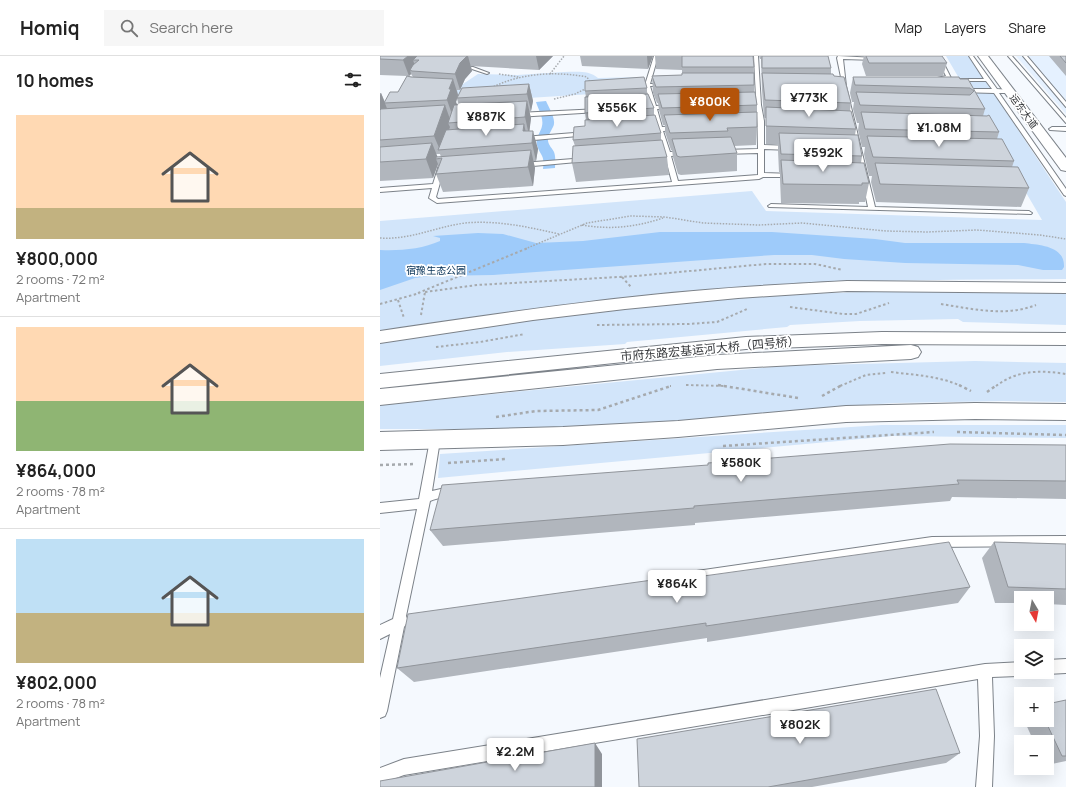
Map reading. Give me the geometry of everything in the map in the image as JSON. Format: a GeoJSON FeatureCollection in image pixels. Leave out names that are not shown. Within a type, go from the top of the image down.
{"type":"FeatureCollection","features":[{"type":"Feature","properties":{"kind":"main road","name":"运东大道"},"geometry":{"type":"LineString","coordinates":[[982,56],[1066,167]]}},
{"type":"Feature","properties":{"kind":"main road","name":"运东大道"},"geometry":{"type":"LineString","coordinates":[[994,56],[1063,142]]}},
{"type":"Feature","properties":{"kind":"main road"},"geometry":{"type":"LineString","coordinates":[[380,337],[602,306],[738,293],[847,286],[1066,288]]}},
{"type":"Feature","properties":{"kind":"main road","name":"市府东路宏基运河大桥（四号桥）"},"geometry":{"type":"LineString","coordinates":[[380,381],[746,343],[882,338],[1066,339]]}},
{"type":"Feature","properties":{"kind":"main road","name":"市府东路宏基运河大桥（四号桥）"},"geometry":{"type":"LineString","coordinates":[[380,397],[725,362],[896,352],[1066,354]]}},
{"type":"Feature","properties":{"kind":"main road"},"geometry":{"type":"LineString","coordinates":[[380,441],[564,436],[678,429],[846,414],[953,411],[1066,412]]}},
{"type":"Feature","properties":{"kind":"lane"},"geometry":{"type":"LineString","coordinates":[[656,56],[647,85],[676,184]]}},
{"type":"Feature","properties":{"kind":"lane"},"geometry":{"type":"LineString","coordinates":[[938,56],[949,76],[945,78]]}},
{"type":"Feature","properties":{"kind":"lane"},"geometry":{"type":"LineString","coordinates":[[971,56],[1066,194]]}},
{"type":"Feature","properties":{"kind":"lane"},"geometry":{"type":"LineString","coordinates":[[1010,56],[1066,121]]}},
{"type":"Feature","properties":{"kind":"lane"},"geometry":{"type":"LineString","coordinates":[[1025,56],[1066,105]]}},
{"type":"Feature","properties":{"kind":"lane"},"geometry":{"type":"LineString","coordinates":[[872,209],[852,125],[850,105],[839,57],[885,59]]}},
{"type":"Feature","properties":{"kind":"lane"},"geometry":{"type":"LineString","coordinates":[[761,175],[761,123],[758,105],[756,59],[764,61]]}},
{"type":"Feature","properties":{"kind":"lane"},"geometry":{"type":"LineString","coordinates":[[652,66],[660,66]]}},
{"type":"Feature","properties":{"kind":"lane"},"geometry":{"type":"LineString","coordinates":[[452,67],[473,68],[487,73]]}},
{"type":"Feature","properties":{"kind":"lane"},"geometry":{"type":"LineString","coordinates":[[749,68],[757,68]]}},
{"type":"Feature","properties":{"kind":"lane"},"geometry":{"type":"LineString","coordinates":[[926,79],[945,78],[988,80]]}},
{"type":"Feature","properties":{"kind":"lane"},"geometry":{"type":"LineString","coordinates":[[843,79],[850,79]]}},
{"type":"Feature","properties":{"kind":"lane"},"geometry":{"type":"LineString","coordinates":[[647,85],[670,86]]}},
{"type":"Feature","properties":{"kind":"lane"},"geometry":{"type":"LineString","coordinates":[[749,86],[765,86]]}},
{"type":"Feature","properties":{"kind":"lane"},"geometry":{"type":"LineString","coordinates":[[837,87],[853,88]]}},
{"type":"Feature","properties":{"kind":"lane"},"geometry":{"type":"LineString","coordinates":[[955,89],[1008,90]]}},
{"type":"Feature","properties":{"kind":"lane"},"geometry":{"type":"LineString","coordinates":[[751,105],[758,105]]}},
{"type":"Feature","properties":{"kind":"lane"},"geometry":{"type":"LineString","coordinates":[[850,105],[857,106]]}},
{"type":"Feature","properties":{"kind":"lane"},"geometry":{"type":"LineString","coordinates":[[637,108],[675,107]]}},
{"type":"Feature","properties":{"kind":"lane"},"geometry":{"type":"LineString","coordinates":[[512,116],[606,110]]}},
{"type":"Feature","properties":{"kind":"lane"},"geometry":{"type":"LineString","coordinates":[[753,126],[768,121]]}},
{"type":"Feature","properties":{"kind":"lane"},"geometry":{"type":"LineString","coordinates":[[1047,123],[1066,129]]}},
{"type":"Feature","properties":{"kind":"lane"},"geometry":{"type":"LineString","coordinates":[[852,125],[862,127]]}},
{"type":"Feature","properties":{"kind":"lane"},"geometry":{"type":"LineString","coordinates":[[644,130],[683,128]]}},
{"type":"Feature","properties":{"kind":"lane"},"geometry":{"type":"LineString","coordinates":[[519,139],[597,133]]}},
{"type":"Feature","properties":{"kind":"lane"},"geometry":{"type":"LineString","coordinates":[[714,152],[801,148]]}},
{"type":"Feature","properties":{"kind":"lane"},"geometry":{"type":"LineString","coordinates":[[847,149],[867,151]]}},
{"type":"Feature","properties":{"kind":"lane"},"geometry":{"type":"LineString","coordinates":[[643,156],[690,153]]}},
{"type":"Feature","properties":{"kind":"lane"},"geometry":{"type":"LineString","coordinates":[[444,157],[432,198],[437,201],[676,184],[759,177],[761,175],[798,176]]}},
{"type":"Feature","properties":{"kind":"lane"},"geometry":{"type":"LineString","coordinates":[[518,166],[596,159]]}},
{"type":"Feature","properties":{"kind":"lane"},"geometry":{"type":"LineString","coordinates":[[440,172],[448,171]]}},
{"type":"Feature","properties":{"kind":"lane"},"geometry":{"type":"LineString","coordinates":[[858,178],[873,178]]}},
{"type":"Feature","properties":{"kind":"lane"},"geometry":{"type":"LineString","coordinates":[[380,190],[435,186]]}},
{"type":"Feature","properties":{"kind":"lane"},"geometry":{"type":"LineString","coordinates":[[771,206],[1029,213]]}},
{"type":"Feature","properties":{"kind":"lane"},"geometry":{"type":"LineString","coordinates":[[380,711],[435,440]]}},
{"type":"Feature","properties":{"kind":"lane"},"geometry":{"type":"LineString","coordinates":[[380,508],[424,500],[438,493],[462,490]]}},
{"type":"Feature","properties":{"kind":"lane"},"geometry":{"type":"LineString","coordinates":[[658,583],[932,542],[1066,541]]}},
{"type":"Feature","properties":{"kind":"lane"},"geometry":{"type":"LineString","coordinates":[[380,632],[399,621],[415,619]]}},
{"type":"Feature","properties":{"kind":"lane"},"geometry":{"type":"LineString","coordinates":[[1054,667],[1066,666]]}},
{"type":"Feature","properties":{"kind":"lane"},"geometry":{"type":"LineString","coordinates":[[380,776],[404,767],[985,671],[1014,669]]}},
{"type":"Feature","properties":{"kind":"lane"},"geometry":{"type":"LineString","coordinates":[[984,787],[986,736],[985,671]]}},
{"type":"Feature","properties":{"kind":"path"},"geometry":{"type":"LineString","coordinates":[[550,74],[564,56]]}},
{"type":"Feature","properties":{"kind":"path"},"geometry":{"type":"LineString","coordinates":[[487,73],[522,78]]}},
{"type":"Feature","properties":{"kind":"path"},"geometry":{"type":"LineString","coordinates":[[488,89],[498,83],[550,74],[577,75],[587,78],[591,85],[575,94],[551,99]]}},
{"type":"Feature","properties":{"kind":"path"},"geometry":{"type":"LineString","coordinates":[[418,294],[586,223],[631,216],[666,217],[703,223],[760,225],[802,223],[886,231],[927,232],[977,230],[1040,235],[1066,239]]}},
{"type":"Feature","properties":{"kind":"path"},"geometry":{"type":"LineString","coordinates":[[581,225],[611,229],[628,228],[666,217]]}},
{"type":"Feature","properties":{"kind":"path"},"geometry":{"type":"LineString","coordinates":[[380,238],[405,239],[450,226],[490,221],[560,234]]}},
{"type":"Feature","properties":{"kind":"path"},"geometry":{"type":"LineString","coordinates":[[380,304],[425,292],[450,288],[636,276],[719,267],[810,263],[830,265],[846,271]]}},
{"type":"Feature","properties":{"kind":"path"},"geometry":{"type":"LineString","coordinates":[[420,316],[425,292]]}},
{"type":"Feature","properties":{"kind":"path"},"geometry":{"type":"LineString","coordinates":[[398,300],[404,319]]}},
{"type":"Feature","properties":{"kind":"path"},"geometry":{"type":"LineString","coordinates":[[784,306],[843,314],[856,314],[890,302]]}},
{"type":"Feature","properties":{"kind":"path"},"geometry":{"type":"LineString","coordinates":[[937,304],[999,312],[1018,312],[1039,303]]}},
{"type":"Feature","properties":{"kind":"path"},"geometry":{"type":"LineString","coordinates":[[589,325],[688,324],[717,322],[735,313],[753,308]]}},
{"type":"Feature","properties":{"kind":"path"},"geometry":{"type":"LineString","coordinates":[[434,348],[480,342],[530,332]]}},
{"type":"Feature","properties":{"kind":"path"},"geometry":{"type":"LineString","coordinates":[[981,394],[994,389],[1007,378],[1020,374],[1043,371],[1066,374]]}},
{"type":"Feature","properties":{"kind":"path"},"geometry":{"type":"LineString","coordinates":[[819,397],[826,395],[854,378],[891,372],[948,380],[975,392]]}},
{"type":"Feature","properties":{"kind":"path"},"geometry":{"type":"LineString","coordinates":[[489,418],[541,411],[579,412],[599,410],[654,390],[678,384]]}},
{"type":"Feature","properties":{"kind":"path"},"geometry":{"type":"LineString","coordinates":[[685,385],[715,385],[800,398]]}},
{"type":"Feature","properties":{"kind":"path"},"geometry":{"type":"LineString","coordinates":[[717,446],[940,432]]}},
{"type":"Feature","properties":{"kind":"path"},"geometry":{"type":"LineString","coordinates":[[956,432],[1066,435]]}},
{"type":"Feature","properties":{"kind":"path"},"geometry":{"type":"LineString","coordinates":[[380,465],[431,464],[510,459]]}},
{"type":"Feature","properties":{"kind":"shaded area"},"geometry":{"type":"Polygon","coordinates":[[[1016,56],[1066,56],[1066,114],[1016,56]]]}},
{"type":"Feature","properties":{"kind":"green space","name":"宿豫生态公园"},"geometry":{"type":"Polygon","coordinates":[[[946,56],[969,56],[1066,202],[1066,279],[843,282],[787,284],[676,292],[500,314],[380,333],[380,221],[752,191],[766,211],[1042,220],[946,56]]]}},
{"type":"Feature","properties":{"kind":"green space"},"geometry":{"type":"Polygon","coordinates":[[[564,72],[586,73],[594,75],[598,78],[642,77],[640,91],[494,100],[464,100],[445,96],[478,74],[517,75],[564,72]]]}},
{"type":"Feature","properties":{"kind":"green space"},"geometry":{"type":"Polygon","coordinates":[[[894,291],[1066,293],[1066,325],[963,322],[958,319],[860,321],[790,325],[787,327],[627,342],[625,344],[507,352],[380,366],[380,343],[550,316],[769,295],[894,291]]]}},
{"type":"Feature","properties":{"kind":"green space"},"geometry":{"type":"Polygon","coordinates":[[[975,361],[1066,363],[1066,402],[1003,401],[894,403],[833,407],[711,419],[527,429],[380,429],[380,405],[782,366],[975,361]]]}},
{"type":"Feature","properties":{"kind":"green space"},"geometry":{"type":"Polygon","coordinates":[[[882,425],[1066,425],[1066,438],[893,436],[438,478],[440,454],[882,425]]]}},
{"type":"Feature","properties":{"kind":"water"},"geometry":{"type":"Polygon","coordinates":[[[546,101],[554,121],[548,141],[555,154],[555,168],[543,169],[543,158],[538,149],[537,142],[537,137],[542,126],[542,120],[536,102],[546,101]]]}},
{"type":"Feature","properties":{"kind":"water"},"geometry":{"type":"Polygon","coordinates":[[[660,232],[772,232],[875,239],[905,243],[1024,243],[1044,246],[1056,251],[1063,260],[1064,267],[1062,270],[1043,270],[1018,265],[905,263],[844,259],[812,255],[774,255],[493,275],[430,276],[415,278],[380,290],[380,250],[411,249],[440,241],[440,238],[433,236],[478,233],[503,234],[536,243],[583,241],[660,232]]]}},
{"type":"Feature","properties":{"kind":"building"},"geometry":{"type":"Polygon","coordinates":[[[380,56],[408,56],[403,60],[380,59],[380,56]]]}},
{"type":"Feature","properties":{"kind":"building"},"geometry":{"type":"Polygon","coordinates":[[[417,56],[467,56],[460,63],[455,74],[412,71],[410,70],[413,65],[419,60],[413,60],[417,56]]]}},
{"type":"Feature","properties":{"kind":"building"},"geometry":{"type":"Polygon","coordinates":[[[682,56],[753,56],[754,67],[682,67],[682,56]]]}},
{"type":"Feature","properties":{"kind":"building"},"geometry":{"type":"Polygon","coordinates":[[[762,56],[828,56],[831,68],[762,68],[762,56]]]}},
{"type":"Feature","properties":{"kind":"building"},"geometry":{"type":"Polygon","coordinates":[[[866,56],[942,56],[947,63],[869,63],[866,56]]]}},
{"type":"Feature","properties":{"kind":"building"},"geometry":{"type":"Polygon","coordinates":[[[1060,56],[1066,56],[1066,63],[1060,56]]]}},
{"type":"Feature","properties":{"kind":"building"},"geometry":{"type":"Polygon","coordinates":[[[682,73],[754,73],[754,85],[656,87],[652,76],[682,75],[682,73]]]}},
{"type":"Feature","properties":{"kind":"building"},"geometry":{"type":"Polygon","coordinates":[[[762,73],[833,74],[834,76],[844,77],[851,103],[765,100],[762,73]]]}},
{"type":"Feature","properties":{"kind":"building"},"geometry":{"type":"Polygon","coordinates":[[[407,76],[453,79],[447,100],[384,103],[390,92],[398,92],[407,76]]]}},
{"type":"Feature","properties":{"kind":"building"},"geometry":{"type":"Polygon","coordinates":[[[644,77],[647,88],[585,91],[585,81],[644,77]]]}},
{"type":"Feature","properties":{"kind":"building"},"geometry":{"type":"Polygon","coordinates":[[[853,77],[959,77],[960,79],[968,79],[985,109],[860,105],[856,92],[970,95],[974,91],[970,88],[855,85],[853,77]]]}},
{"type":"Feature","properties":{"kind":"building"},"geometry":{"type":"Polygon","coordinates":[[[529,84],[527,94],[457,98],[462,88],[529,84]]]}},
{"type":"Feature","properties":{"kind":"building"},"geometry":{"type":"Polygon","coordinates":[[[755,92],[757,105],[662,108],[658,94],[755,92]]]}},
{"type":"Feature","properties":{"kind":"building"},"geometry":{"type":"Polygon","coordinates":[[[648,94],[654,108],[585,113],[585,97],[648,94]]]}},
{"type":"Feature","properties":{"kind":"building"},"geometry":{"type":"Polygon","coordinates":[[[527,101],[525,117],[448,123],[454,105],[527,101]]]}},
{"type":"Feature","properties":{"kind":"building"},"geometry":{"type":"Polygon","coordinates":[[[445,105],[434,136],[380,140],[381,109],[445,105]]]}},
{"type":"Feature","properties":{"kind":"building"},"geometry":{"type":"Polygon","coordinates":[[[766,107],[851,111],[856,129],[766,126],[766,107]]]}},
{"type":"Feature","properties":{"kind":"building"},"geometry":{"type":"Polygon","coordinates":[[[757,112],[757,127],[727,128],[728,131],[670,133],[664,115],[757,112]]]}},
{"type":"Feature","properties":{"kind":"building"},"geometry":{"type":"Polygon","coordinates":[[[861,112],[989,115],[999,132],[865,129],[861,112]]]}},
{"type":"Feature","properties":{"kind":"building"},"geometry":{"type":"Polygon","coordinates":[[[655,115],[661,133],[573,140],[574,127],[585,126],[585,120],[655,115]]]}},
{"type":"Feature","properties":{"kind":"building"},"geometry":{"type":"Polygon","coordinates":[[[524,124],[523,131],[533,131],[532,143],[438,150],[446,130],[524,124]]]}},
{"type":"Feature","properties":{"kind":"building"},"geometry":{"type":"Polygon","coordinates":[[[779,133],[858,135],[862,156],[781,154],[779,133]]]}},
{"type":"Feature","properties":{"kind":"building"},"geometry":{"type":"Polygon","coordinates":[[[867,136],[1002,139],[1014,161],[873,157],[867,136]]]}},
{"type":"Feature","properties":{"kind":"building"},"geometry":{"type":"Polygon","coordinates":[[[731,137],[737,153],[680,157],[677,156],[672,139],[731,137]]]}},
{"type":"Feature","properties":{"kind":"building"},"geometry":{"type":"Polygon","coordinates":[[[662,140],[667,157],[572,163],[573,146],[662,140]]]}},
{"type":"Feature","properties":{"kind":"building"},"geometry":{"type":"Polygon","coordinates":[[[432,143],[426,159],[380,162],[380,147],[432,143]]]}},
{"type":"Feature","properties":{"kind":"building"},"geometry":{"type":"Polygon","coordinates":[[[531,150],[528,167],[436,174],[442,158],[436,159],[436,157],[531,150]]]}},
{"type":"Feature","properties":{"kind":"building"},"geometry":{"type":"Polygon","coordinates":[[[781,160],[864,163],[869,183],[862,183],[862,185],[783,184],[781,160]]]}},
{"type":"Feature","properties":{"kind":"building"},"geometry":{"type":"Polygon","coordinates":[[[875,163],[1018,167],[1029,188],[880,184],[875,163]]]}},
{"type":"Feature","properties":{"kind":"building"},"geometry":{"type":"Polygon","coordinates":[[[950,444],[1066,445],[1066,481],[957,480],[959,484],[430,530],[442,485],[708,465],[708,463],[950,444]]]}},
{"type":"Feature","properties":{"kind":"building"},"geometry":{"type":"Polygon","coordinates":[[[949,542],[970,587],[706,626],[706,623],[397,668],[408,614],[681,576],[682,579],[949,542]]]}},
{"type":"Feature","properties":{"kind":"building"},"geometry":{"type":"Polygon","coordinates":[[[994,542],[1066,544],[1066,589],[1008,587],[994,542]]]}},
{"type":"Feature","properties":{"kind":"building"},"geometry":{"type":"Polygon","coordinates":[[[936,689],[960,753],[768,787],[639,787],[637,739],[936,689]]]}},
{"type":"Feature","properties":{"kind":"building"},"geometry":{"type":"Polygon","coordinates":[[[1066,700],[1066,756],[1062,756],[1054,739],[1054,735],[1052,735],[1048,727],[1054,727],[1054,703],[1066,700]]]}},
{"type":"Feature","properties":{"kind":"building"},"geometry":{"type":"Polygon","coordinates":[[[595,743],[595,787],[380,787],[380,781],[595,743]]]}}]}
